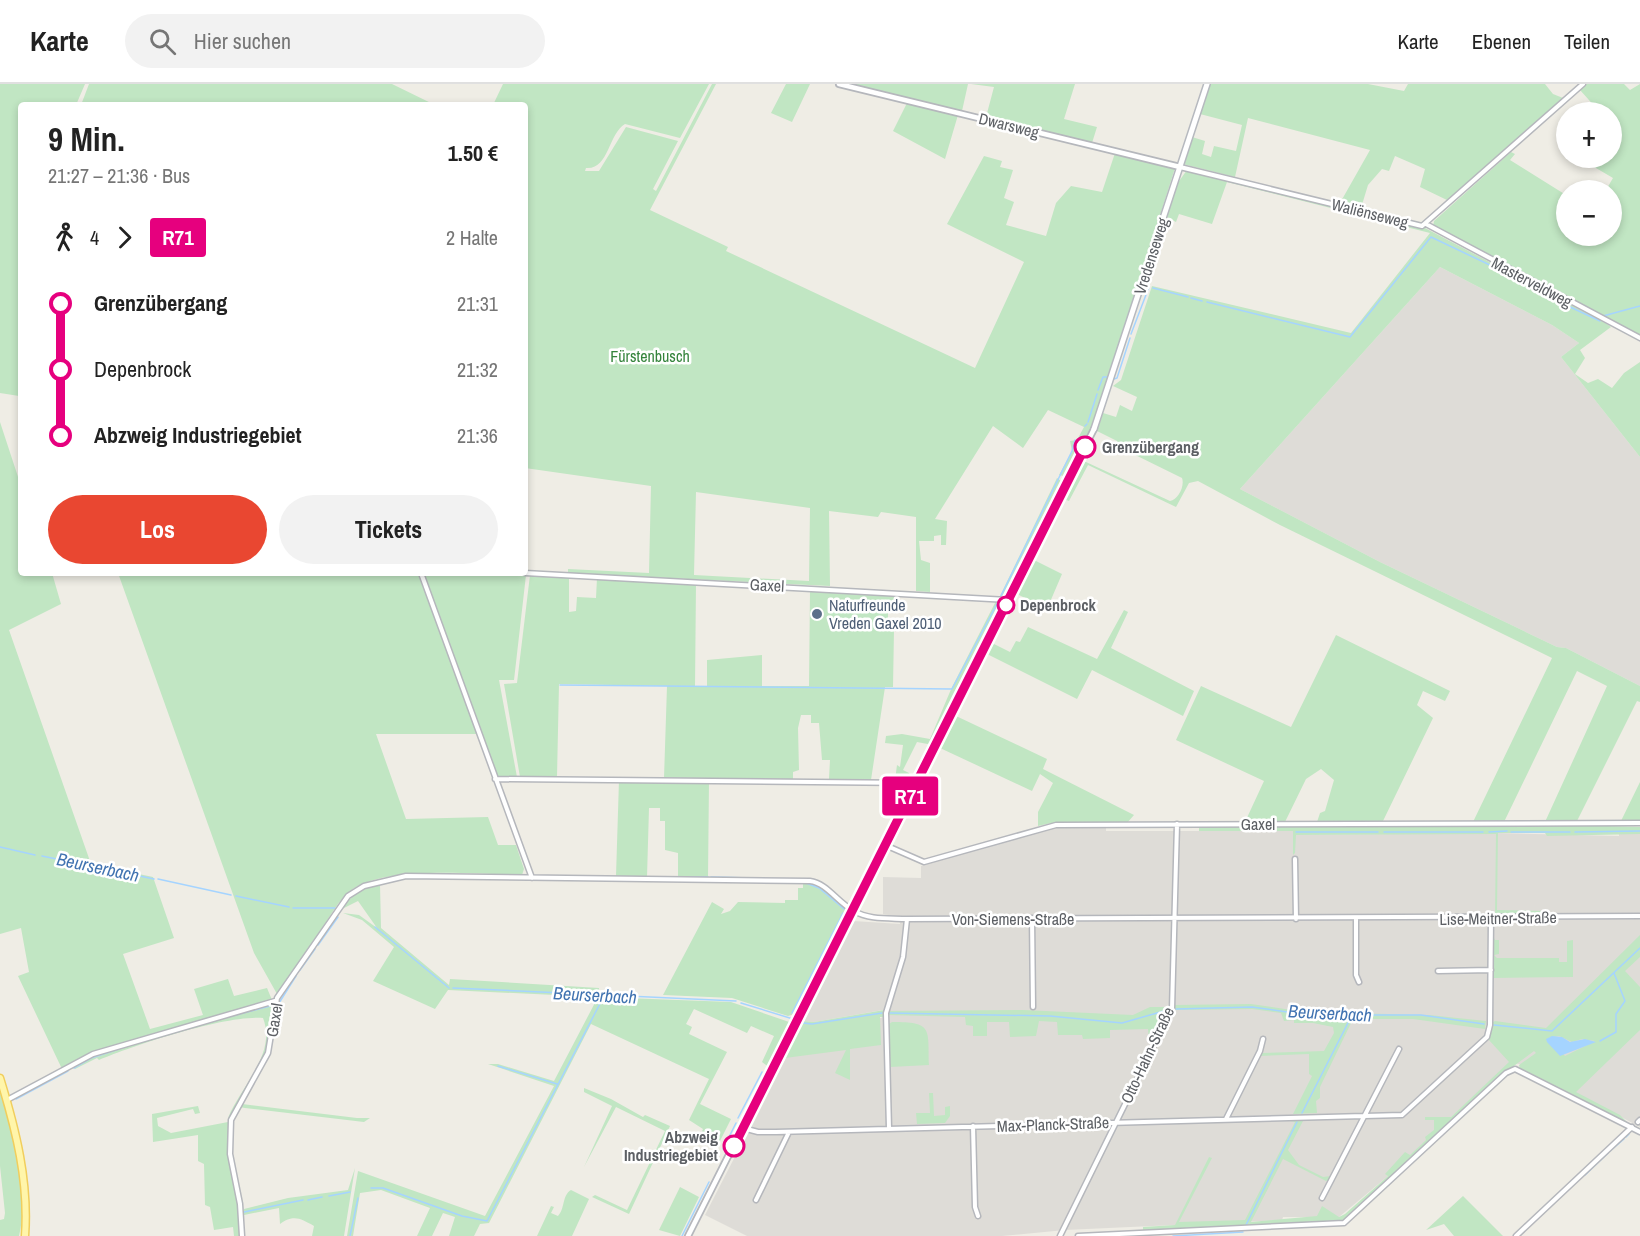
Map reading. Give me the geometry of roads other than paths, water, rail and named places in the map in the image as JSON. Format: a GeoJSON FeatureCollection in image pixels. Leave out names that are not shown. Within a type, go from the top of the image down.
{"type":"FeatureCollection","features":[{"type":"Feature","properties":{"kind":"main road","name":"Vredenseweg"},"geometry":{"type":"LineString","coordinates":[[1094,429],[1207,84]]}},
{"type":"Feature","properties":{"kind":"main road"},"geometry":{"type":"LineString","coordinates":[[0,1078],[24,1179],[25,1236]]}},
{"type":"Feature","properties":{"kind":"street","name":"Dwarsweg"},"geometry":{"type":"LineString","coordinates":[[838,84],[1180,167]]}},
{"type":"Feature","properties":{"kind":"street","name":"Waliënseweg"},"geometry":{"type":"LineString","coordinates":[[1180,167],[1419,225],[1426,224],[1583,84]]}},
{"type":"Feature","properties":{"kind":"street","name":"Masterveldweg"},"geometry":{"type":"LineString","coordinates":[[1426,224],[1640,338]]}},
{"type":"Feature","properties":{"kind":"street"},"geometry":{"type":"LineString","coordinates":[[688,1236],[1094,429]]}},
{"type":"Feature","properties":{"kind":"street","name":"Gaxel"},"geometry":{"type":"LineString","coordinates":[[528,573],[1008,600]]}},
{"type":"Feature","properties":{"kind":"street"},"geometry":{"type":"LineString","coordinates":[[422,576],[532,878]]}},
{"type":"Feature","properties":{"kind":"street"},"geometry":{"type":"LineString","coordinates":[[495,778],[916,783]]}},
{"type":"Feature","properties":{"kind":"street","name":"Otto-Hahn-Straße"},"geometry":{"type":"LineString","coordinates":[[1060,1236],[1172,1009],[1177,824]]}},
{"type":"Feature","properties":{"kind":"street","name":"Gaxel"},"geometry":{"type":"LineString","coordinates":[[885,845],[924,862],[1051,825],[1640,824]]}},
{"type":"Feature","properties":{"kind":"street"},"geometry":{"type":"LineString","coordinates":[[1295,859],[1296,919]]}},
{"type":"Feature","properties":{"kind":"street","name":"Gaxel"},"geometry":{"type":"LineString","coordinates":[[242,1236],[229,1128],[236,1108],[268,1053],[275,1001],[355,890],[394,878],[425,877],[810,881],[821,884],[852,910]]}},
{"type":"Feature","properties":{"kind":"street","name":"Von-Siemens-Straße"},"geometry":{"type":"LineString","coordinates":[[852,910],[876,918],[906,920],[1175,919]]}},
{"type":"Feature","properties":{"kind":"street","name":"Lise-Meitner-Straße"},"geometry":{"type":"LineString","coordinates":[[1175,919],[1491,919],[1640,916]]}},
{"type":"Feature","properties":{"kind":"street"},"geometry":{"type":"LineString","coordinates":[[1032,918],[1033,1007]]}},
{"type":"Feature","properties":{"kind":"street"},"geometry":{"type":"LineString","coordinates":[[1356,919],[1356,975],[1359,982]]}},
{"type":"Feature","properties":{"kind":"street","name":"Max-Planck-Straße"},"geometry":{"type":"LineString","coordinates":[[743,1128],[758,1132],[1406,1113],[1485,1040],[1490,1025],[1491,919]]}},
{"type":"Feature","properties":{"kind":"street"},"geometry":{"type":"LineString","coordinates":[[889,1128],[886,1013],[895,990],[903,957],[906,920]]}},
{"type":"Feature","properties":{"kind":"street"},"geometry":{"type":"LineString","coordinates":[[1438,971],[1491,970]]}},
{"type":"Feature","properties":{"kind":"street"},"geometry":{"type":"LineString","coordinates":[[7,1100],[93,1054],[275,1001]]}},
{"type":"Feature","properties":{"kind":"street"},"geometry":{"type":"LineString","coordinates":[[1226,1119],[1260,1051],[1263,1039]]}},
{"type":"Feature","properties":{"kind":"street"},"geometry":{"type":"LineString","coordinates":[[1322,1198],[1399,1049]]}},
{"type":"Feature","properties":{"kind":"street"},"geometry":{"type":"LineString","coordinates":[[1078,1236],[1247,1231],[1347,1221],[1510,1070],[1523,1071],[1640,1132]]}},
{"type":"Feature","properties":{"kind":"street"},"geometry":{"type":"LineString","coordinates":[[973,1126],[975,1207],[978,1216]]}},
{"type":"Feature","properties":{"kind":"street"},"geometry":{"type":"LineString","coordinates":[[1516,1236],[1632,1127]]}},
{"type":"Feature","properties":{"kind":"street"},"geometry":{"type":"LineString","coordinates":[[756,1200],[789,1131]]}},
{"type":"Feature","properties":{"kind":"water"},"geometry":{"type":"Polygon","coordinates":[[[1552,1036],[1562,1037],[1570,1042],[1585,1039],[1596,1042],[1560,1056],[1547,1042],[1546,1039],[1552,1036]]]}},
{"type":"Feature","properties":{"kind":"waterway"},"geometry":{"type":"LineString","coordinates":[[1207,302],[1350,337],[1431,237],[1494,267]]}},
{"type":"Feature","properties":{"kind":"waterway"},"geometry":{"type":"LineString","coordinates":[[1500,271],[1564,304]]}},
{"type":"Feature","properties":{"kind":"waterway"},"geometry":{"type":"LineString","coordinates":[[1131,334],[1149,287]]}},
{"type":"Feature","properties":{"kind":"waterway"},"geometry":{"type":"LineString","coordinates":[[1153,288],[1188,297]]}},
{"type":"Feature","properties":{"kind":"waterway"},"geometry":{"type":"LineString","coordinates":[[1191,298],[1202,301]]}},
{"type":"Feature","properties":{"kind":"waterway"},"geometry":{"type":"LineString","coordinates":[[1568,306],[1600,321]]}},
{"type":"Feature","properties":{"kind":"waterway"},"geometry":{"type":"LineString","coordinates":[[1603,316],[1640,306]]}},
{"type":"Feature","properties":{"kind":"waterway"},"geometry":{"type":"LineString","coordinates":[[1114,379],[1117,378],[1130,338]]}},
{"type":"Feature","properties":{"kind":"waterway"},"geometry":{"type":"LineString","coordinates":[[1098,390],[1103,377],[1108,377]]}},
{"type":"Feature","properties":{"kind":"waterway"},"geometry":{"type":"LineString","coordinates":[[1088,422],[1097,394]]}},
{"type":"Feature","properties":{"kind":"waterway"},"geometry":{"type":"LineString","coordinates":[[560,685],[952,689],[998,602],[1072,451],[1075,440]]}},
{"type":"Feature","properties":{"kind":"waterway"},"geometry":{"type":"LineString","coordinates":[[1489,832],[1507,831]]}},
{"type":"Feature","properties":{"kind":"waterway"},"geometry":{"type":"LineString","coordinates":[[1575,832],[1640,831]]}},
{"type":"Feature","properties":{"kind":"waterway"},"geometry":{"type":"LineString","coordinates":[[1296,832],[1378,832]]}},
{"type":"Feature","properties":{"kind":"waterway"},"geometry":{"type":"LineString","coordinates":[[1384,832],[1483,832]]}},
{"type":"Feature","properties":{"kind":"waterway"},"geometry":{"type":"LineString","coordinates":[[1511,832],[1570,832]]}},
{"type":"Feature","properties":{"kind":"waterway","name":"Beurserbach"},"geometry":{"type":"LineString","coordinates":[[0,847],[35,855]]}},
{"type":"Feature","properties":{"kind":"waterway","name":"Beurserbach"},"geometry":{"type":"LineString","coordinates":[[42,856],[154,879]]}},
{"type":"Feature","properties":{"kind":"waterway"},"geometry":{"type":"LineString","coordinates":[[682,877],[708,877]]}},
{"type":"Feature","properties":{"kind":"waterway"},"geometry":{"type":"LineString","coordinates":[[711,877],[752,878]]}},
{"type":"Feature","properties":{"kind":"waterway","name":"Beurserbach"},"geometry":{"type":"LineString","coordinates":[[158,879],[231,895]]}},
{"type":"Feature","properties":{"kind":"waterway"},"geometry":{"type":"LineString","coordinates":[[806,883],[819,888],[844,909]]}},
{"type":"Feature","properties":{"kind":"waterway","name":"Beurserbach"},"geometry":{"type":"LineString","coordinates":[[236,896],[289,907]]}},
{"type":"Feature","properties":{"kind":"waterway","name":"Beurserbach"},"geometry":{"type":"LineString","coordinates":[[293,908],[335,908]]}},
{"type":"Feature","properties":{"kind":"waterway"},"geometry":{"type":"LineString","coordinates":[[792,1013],[843,913]]}},
{"type":"Feature","properties":{"kind":"waterway"},"geometry":{"type":"LineString","coordinates":[[318,945],[338,917]]}},
{"type":"Feature","properties":{"kind":"waterway","name":"Beurserbach"},"geometry":{"type":"LineString","coordinates":[[375,927],[449,988]]}},
{"type":"Feature","properties":{"kind":"waterway","name":"Beurserbach"},"geometry":{"type":"LineString","coordinates":[[1494,1025],[1552,1031],[1640,948]]}},
{"type":"Feature","properties":{"kind":"waterway"},"geometry":{"type":"LineString","coordinates":[[300,970],[315,949]]}},
{"type":"Feature","properties":{"kind":"waterway"},"geometry":{"type":"LineString","coordinates":[[1600,1041],[1616,1032],[1616,1014],[1625,1001],[1614,973]]}},
{"type":"Feature","properties":{"kind":"waterway"},"geometry":{"type":"LineString","coordinates":[[279,1003],[296,976]]}},
{"type":"Feature","properties":{"kind":"waterway","name":"Beurserbach"},"geometry":{"type":"LineString","coordinates":[[453,988],[736,1001]]}},
{"type":"Feature","properties":{"kind":"waterway"},"geometry":{"type":"LineString","coordinates":[[371,1188],[383,1188],[462,1216],[487,1221],[605,994]]}},
{"type":"Feature","properties":{"kind":"waterway","name":"Beurserbach"},"geometry":{"type":"LineString","coordinates":[[741,1003],[793,1019]]}},
{"type":"Feature","properties":{"kind":"waterway"},"geometry":{"type":"LineString","coordinates":[[201,1024],[270,1006]]}},
{"type":"Feature","properties":{"kind":"waterway","name":"Beurserbach"},"geometry":{"type":"LineString","coordinates":[[1176,1009],[1252,1007],[1308,1015],[1421,1015],[1484,1024]]}},
{"type":"Feature","properties":{"kind":"waterway","name":"Beurserbach"},"geometry":{"type":"LineString","coordinates":[[890,1013],[1050,1016],[1122,1023],[1164,1011]]}},
{"type":"Feature","properties":{"kind":"waterway","name":"Beurserbach"},"geometry":{"type":"LineString","coordinates":[[803,1023],[812,1024],[882,1013]]}},
{"type":"Feature","properties":{"kind":"waterway"},"geometry":{"type":"LineString","coordinates":[[1302,1113],[1352,1015]]}},
{"type":"Feature","properties":{"kind":"waterway"},"geometry":{"type":"LineString","coordinates":[[777,1050],[789,1023]]}},
{"type":"Feature","properties":{"kind":"waterway"},"geometry":{"type":"LineString","coordinates":[[74,1068],[91,1058],[128,1046]]}},
{"type":"Feature","properties":{"kind":"waterway"},"geometry":{"type":"LineString","coordinates":[[498,1066],[557,1084]]}},
{"type":"Feature","properties":{"kind":"waterway"},"geometry":{"type":"LineString","coordinates":[[16,1099],[68,1071]]}},
{"type":"Feature","properties":{"kind":"waterway"},"geometry":{"type":"LineString","coordinates":[[738,1118],[762,1072]]}},
{"type":"Feature","properties":{"kind":"waterway"},"geometry":{"type":"LineString","coordinates":[[1246,1225],[1297,1122]]}},
{"type":"Feature","properties":{"kind":"waterway"},"geometry":{"type":"LineString","coordinates":[[723,1149],[736,1123]]}},
{"type":"Feature","properties":{"kind":"waterway"},"geometry":{"type":"LineString","coordinates":[[1626,1137],[1629,1134]]}},
{"type":"Feature","properties":{"kind":"waterway"},"geometry":{"type":"LineString","coordinates":[[1610,1151],[1624,1139]]}},
{"type":"Feature","properties":{"kind":"waterway"},"geometry":{"type":"LineString","coordinates":[[1585,1175],[1608,1153]]}},
{"type":"Feature","properties":{"kind":"waterway"},"geometry":{"type":"LineString","coordinates":[[682,1236],[709,1182]]}},
{"type":"Feature","properties":{"kind":"waterway"},"geometry":{"type":"LineString","coordinates":[[329,1196],[350,1192]]}},
{"type":"Feature","properties":{"kind":"waterway"},"geometry":{"type":"LineString","coordinates":[[308,1200],[322,1197]]}},
{"type":"Feature","properties":{"kind":"waterway"},"geometry":{"type":"LineString","coordinates":[[350,1236],[358,1198]]}},
{"type":"Feature","properties":{"kind":"waterway"},"geometry":{"type":"LineString","coordinates":[[244,1212],[303,1200]]}},
{"type":"Feature","properties":{"kind":"waterway"},"geometry":{"type":"LineString","coordinates":[[1173,1236],[1243,1232]]}},
{"type":"Feature","properties":{"kind":"place","name":"Grenzübergang"},"geometry":{"type":"Point","coordinates":[1085,447]}},
{"type":"Feature","properties":{"kind":"place","name":"Depenbrock"},"geometry":{"type":"Point","coordinates":[1006,605]}},
{"type":"Feature","properties":{"kind":"place","name":"Naturfreunde Vreden Gaxel 2010"},"geometry":{"type":"Point","coordinates":[817,614]}},
{"type":"Feature","properties":{"kind":"place","name":"Abzweig Industriegebiet"},"geometry":{"type":"Point","coordinates":[734,1146]}},
{"type":"Feature","properties":{"kind":"park label","name":"Fürstenbusch"},"geometry":{"type":"Point","coordinates":[650,356]}}]}
